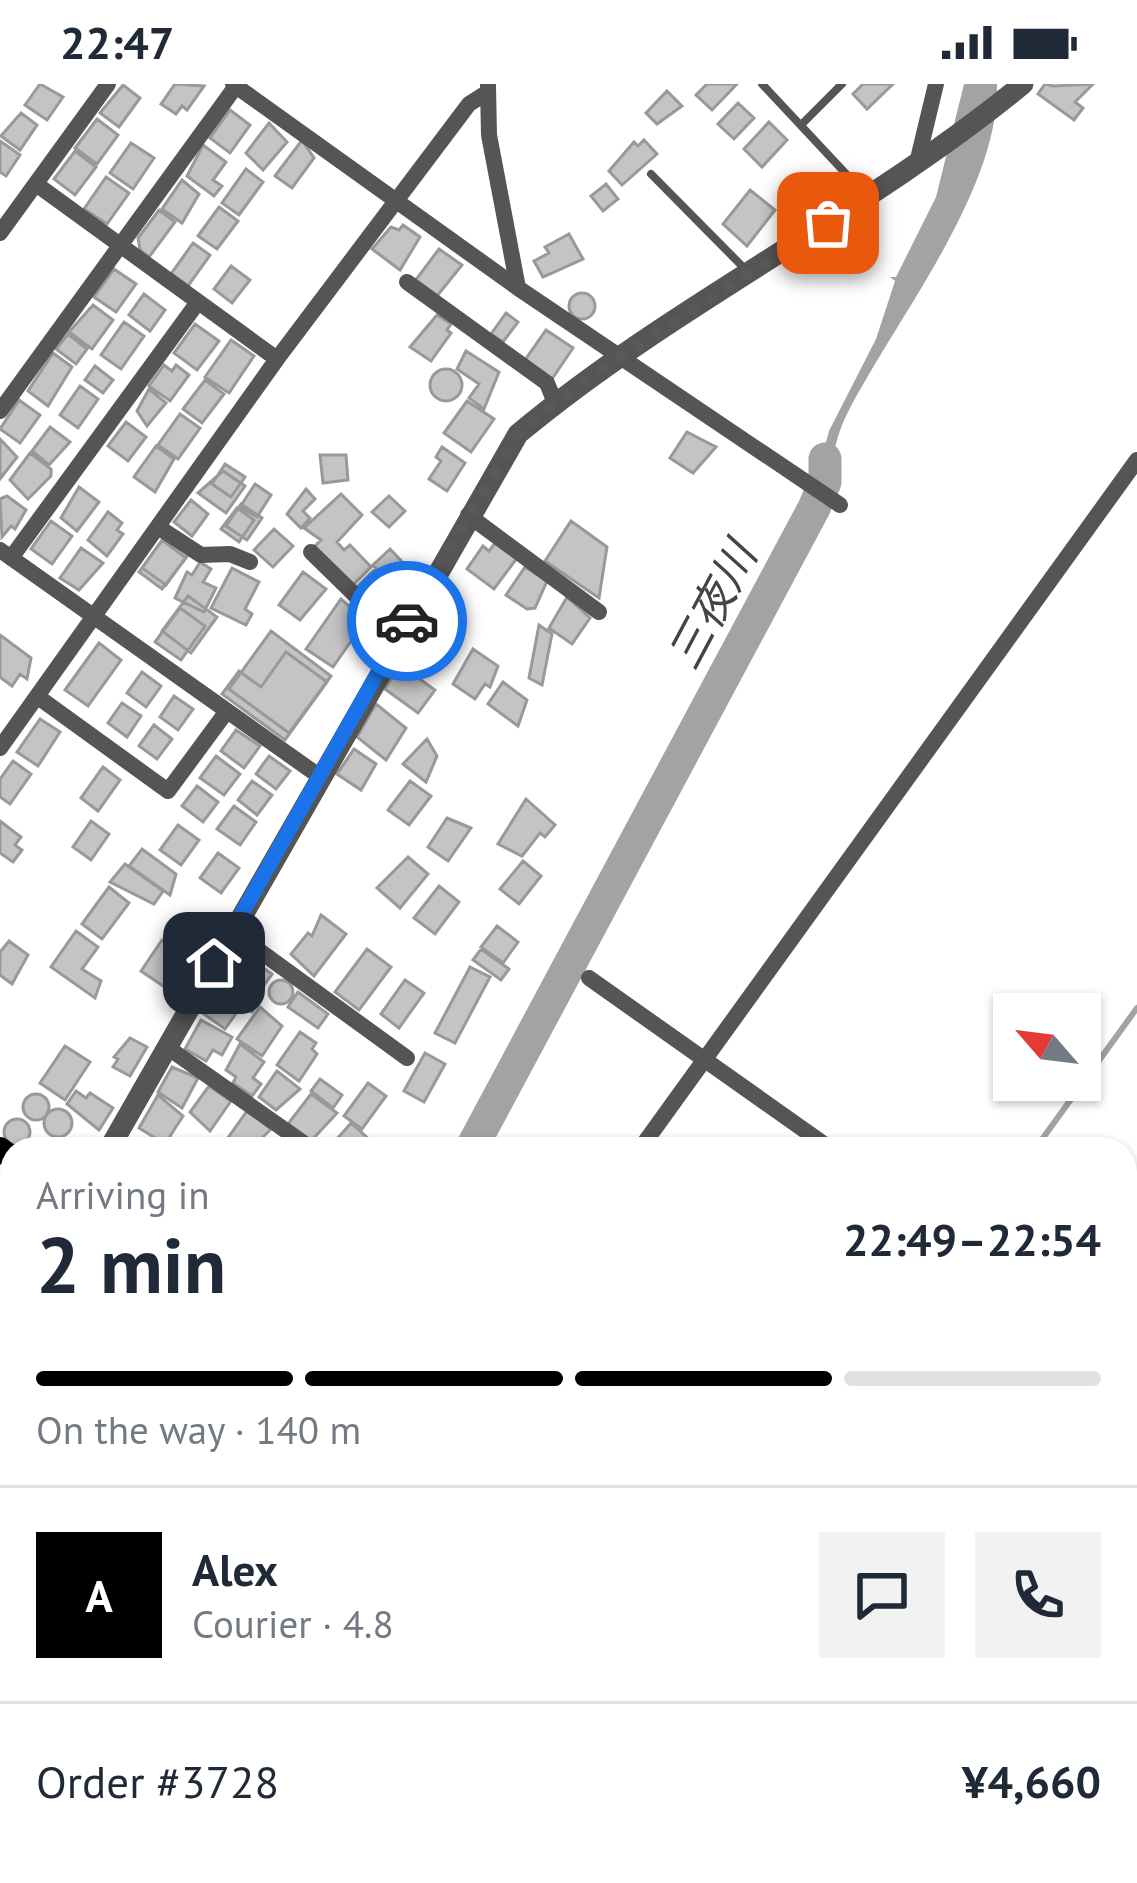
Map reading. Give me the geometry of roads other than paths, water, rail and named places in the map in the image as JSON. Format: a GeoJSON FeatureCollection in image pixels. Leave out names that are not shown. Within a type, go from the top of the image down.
{"type":"FeatureCollection","features":[{"type":"Feature","properties":{"kind":"street"},"geometry":{"type":"LineString","coordinates":[[0,232],[108,84]]}},
{"type":"Feature","properties":{"kind":"street"},"geometry":{"type":"LineString","coordinates":[[917,163],[936,84]]}},
{"type":"Feature","properties":{"kind":"street"},"geometry":{"type":"LineString","coordinates":[[116,1137],[467,515],[518,434],[625,355],[917,163],[1022,84]]}},
{"type":"Feature","properties":{"kind":"street"},"geometry":{"type":"LineString","coordinates":[[0,411],[234,85],[518,288],[625,355],[840,506]]}},
{"type":"Feature","properties":{"kind":"street"},"geometry":{"type":"LineString","coordinates":[[0,748],[277,359],[469,104],[488,88]]}},
{"type":"Feature","properties":{"kind":"street"},"geometry":{"type":"LineString","coordinates":[[488,88],[489,135],[518,288]]}},
{"type":"Feature","properties":{"kind":"street"},"geometry":{"type":"LineString","coordinates":[[36,184],[277,359]]}},
{"type":"Feature","properties":{"kind":"street"},"geometry":{"type":"LineString","coordinates":[[406,282],[547,383],[555,403]]}},
{"type":"Feature","properties":{"kind":"street"},"geometry":{"type":"LineString","coordinates":[[198,302],[5,554],[319,776]]}},
{"type":"Feature","properties":{"kind":"street"},"geometry":{"type":"LineString","coordinates":[[649,1137],[1137,460]]}},
{"type":"Feature","properties":{"kind":"street"},"geometry":{"type":"LineString","coordinates":[[467,515],[599,612]]}},
{"type":"Feature","properties":{"kind":"street"},"geometry":{"type":"LineString","coordinates":[[158,527],[201,555],[230,554],[250,562]]}},
{"type":"Feature","properties":{"kind":"street"},"geometry":{"type":"LineString","coordinates":[[311,552],[398,637]]}},
{"type":"Feature","properties":{"kind":"street"},"geometry":{"type":"LineString","coordinates":[[38,697],[168,791],[227,711]]}},
{"type":"Feature","properties":{"kind":"street"},"geometry":{"type":"LineString","coordinates":[[232,931],[407,1058]]}},
{"type":"Feature","properties":{"kind":"street"},"geometry":{"type":"LineString","coordinates":[[590,978],[814,1137]]}},
{"type":"Feature","properties":{"kind":"street"},"geometry":{"type":"LineString","coordinates":[[167,1047],[295,1137]]}},
{"type":"Feature","properties":{"kind":"lane"},"geometry":{"type":"LineString","coordinates":[[762,84],[867,196]]}},
{"type":"Feature","properties":{"kind":"lane"},"geometry":{"type":"LineString","coordinates":[[801,125],[842,84]]}},
{"type":"Feature","properties":{"kind":"lane"},"geometry":{"type":"LineString","coordinates":[[652,174],[750,275]]}},
{"type":"Feature","properties":{"kind":"waterway","name":"三夜川"},"geometry":{"type":"LineString","coordinates":[[477,1137],[814,508],[825,482],[825,459]]}},
{"type":"Feature","properties":{"kind":"waterway"},"geometry":{"type":"LineString","coordinates":[[1044,1137],[1137,1008]]}}]}
